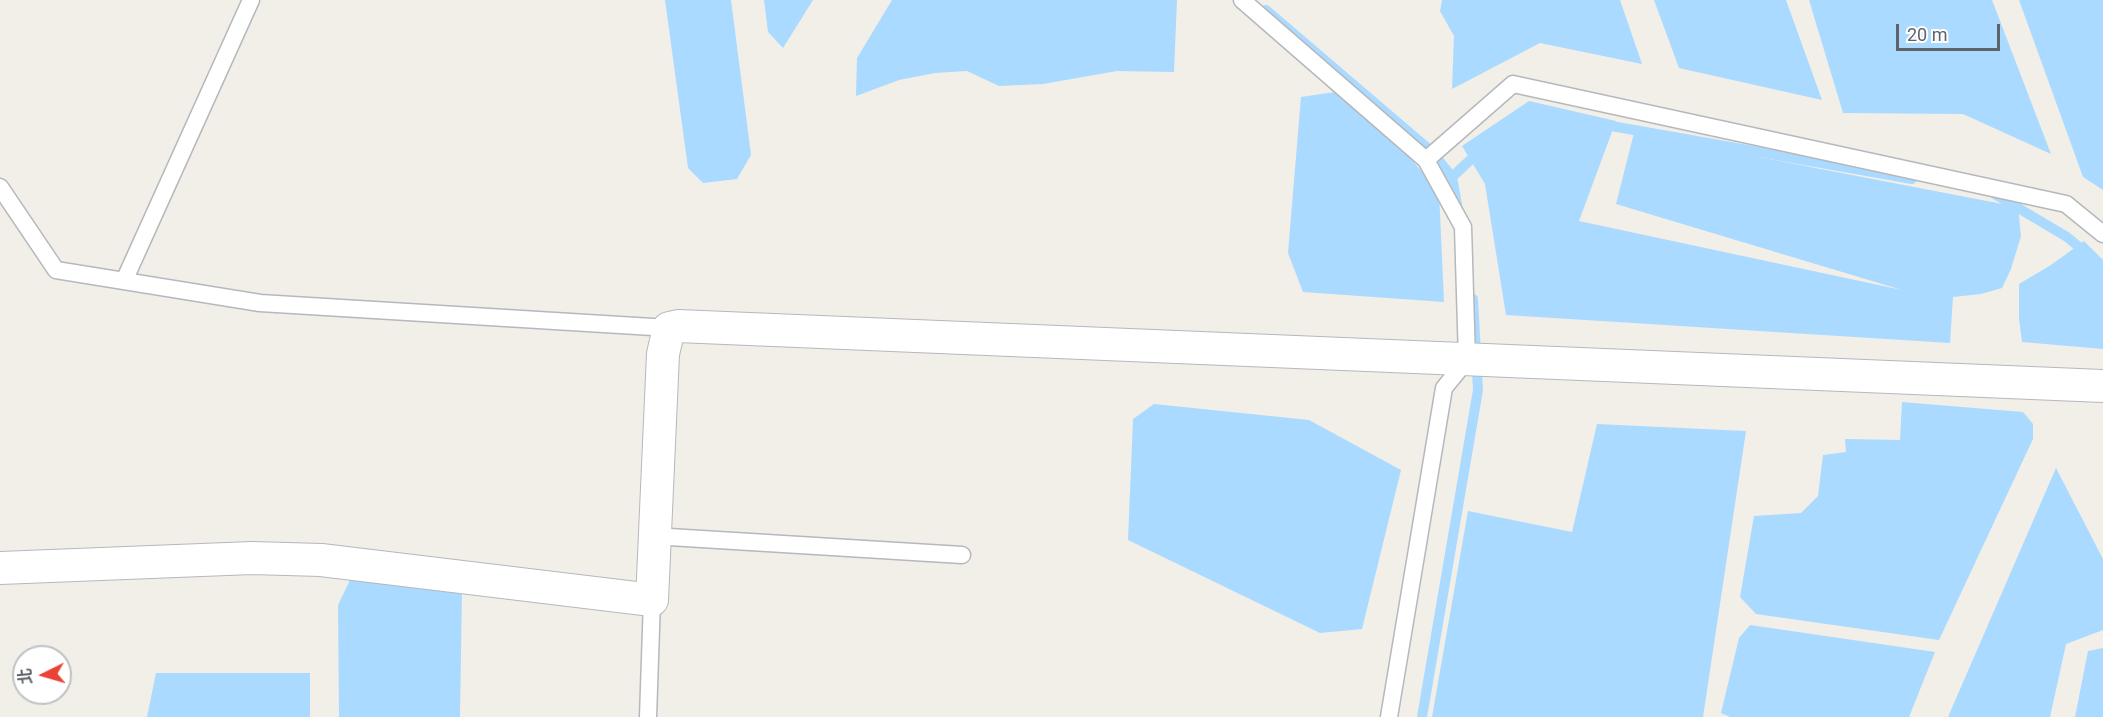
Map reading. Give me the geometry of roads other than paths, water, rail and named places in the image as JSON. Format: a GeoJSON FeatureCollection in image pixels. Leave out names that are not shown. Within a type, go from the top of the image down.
{"type":"FeatureCollection","features":[{"type":"Feature","properties":{"kind":"street"},"geometry":{"type":"LineString","coordinates":[[0,568],[252,558],[321,560],[652,600],[663,354],[669,328],[678,326],[2103,386]]}},
{"type":"Feature","properties":{"kind":"lane"},"geometry":{"type":"LineString","coordinates":[[124,281],[251,0]]}},
{"type":"Feature","properties":{"kind":"lane"},"geometry":{"type":"LineString","coordinates":[[1242,0],[1426,160],[1463,227],[1467,360],[1444,388],[1389,717]]}},
{"type":"Feature","properties":{"kind":"lane"},"geometry":{"type":"LineString","coordinates":[[1426,160],[1513,84],[2066,204],[2103,234]]}},
{"type":"Feature","properties":{"kind":"lane"},"geometry":{"type":"LineString","coordinates":[[0,187],[56,270],[260,303],[669,328]]}},
{"type":"Feature","properties":{"kind":"lane"},"geometry":{"type":"LineString","coordinates":[[654,536],[962,555]]}},
{"type":"Feature","properties":{"kind":"lane"},"geometry":{"type":"LineString","coordinates":[[648,717],[652,600]]}},
{"type":"Feature","properties":{"kind":"water"},"geometry":{"type":"Polygon","coordinates":[[[665,0],[731,0],[751,155],[737,179],[703,183],[688,168],[665,0]]]}},
{"type":"Feature","properties":{"kind":"water"},"geometry":{"type":"Polygon","coordinates":[[[764,0],[813,0],[783,48],[768,32],[764,0]]]}},
{"type":"Feature","properties":{"kind":"water"},"geometry":{"type":"Polygon","coordinates":[[[892,0],[1177,0],[1174,72],[1117,71],[1043,84],[999,86],[967,71],[935,73],[899,80],[856,96],[857,58],[892,0]]]}},
{"type":"Feature","properties":{"kind":"water"},"geometry":{"type":"Polygon","coordinates":[[[1442,0],[1620,0],[1642,64],[1540,43],[1452,89],[1454,36],[1440,11],[1442,0]]]}},
{"type":"Feature","properties":{"kind":"water"},"geometry":{"type":"Polygon","coordinates":[[[1654,0],[1786,0],[1822,100],[1679,68],[1654,0]]]}},
{"type":"Feature","properties":{"kind":"water"},"geometry":{"type":"Polygon","coordinates":[[[1809,0],[1992,0],[2051,154],[1963,114],[1843,113],[1809,0]]]}},
{"type":"Feature","properties":{"kind":"water"},"geometry":{"type":"Polygon","coordinates":[[[2019,0],[2103,0],[2103,190],[2083,177],[2019,0]]]}},
{"type":"Feature","properties":{"kind":"water"},"geometry":{"type":"Polygon","coordinates":[[[1335,92],[1380,124],[1439,191],[1444,302],[1303,292],[1288,253],[1301,97],[1335,92]]]}},
{"type":"Feature","properties":{"kind":"water"},"geometry":{"type":"Polygon","coordinates":[[[1529,101],[1616,121],[1579,221],[1902,290],[1616,204],[1634,133],[2018,207],[2021,236],[2011,269],[2002,288],[1981,294],[1953,297],[1950,343],[1506,315],[1485,184],[1462,146],[1529,101]]]}},
{"type":"Feature","properties":{"kind":"water"},"geometry":{"type":"Polygon","coordinates":[[[2084,241],[2103,260],[2103,349],[2022,342],[2019,284],[2051,265],[2084,241]]]}},
{"type":"Feature","properties":{"kind":"water"},"geometry":{"type":"Polygon","coordinates":[[[1902,402],[2023,412],[2033,424],[2033,439],[1939,640],[1756,614],[1740,597],[1754,516],[1801,513],[1818,496],[1823,455],[1846,452],[1845,439],[1900,440],[1902,402]]]}},
{"type":"Feature","properties":{"kind":"water"},"geometry":{"type":"Polygon","coordinates":[[[1154,404],[1309,420],[1401,470],[1362,629],[1320,633],[1128,540],[1133,419],[1154,404]]]}},
{"type":"Feature","properties":{"kind":"water"},"geometry":{"type":"Polygon","coordinates":[[[1597,424],[1746,431],[1703,717],[1432,717],[1468,511],[1572,532],[1597,424]]]}},
{"type":"Feature","properties":{"kind":"water"},"geometry":{"type":"Polygon","coordinates":[[[2056,468],[2103,559],[2103,630],[2066,644],[2050,717],[1948,717],[2056,468]]]}},
{"type":"Feature","properties":{"kind":"water"},"geometry":{"type":"Polygon","coordinates":[[[350,580],[462,590],[460,717],[339,717],[338,605],[350,580]]]}},
{"type":"Feature","properties":{"kind":"water"},"geometry":{"type":"Polygon","coordinates":[[[1750,625],[1935,652],[1909,717],[1730,717],[1721,713],[1739,638],[1750,625]]]}},
{"type":"Feature","properties":{"kind":"water"},"geometry":{"type":"Polygon","coordinates":[[[2103,648],[2103,717],[2075,717],[2088,651],[2103,648]]]}},
{"type":"Feature","properties":{"kind":"water"},"geometry":{"type":"Polygon","coordinates":[[[156,673],[310,673],[310,717],[147,717],[156,673]]]}},
{"type":"Feature","properties":{"kind":"waterway"},"geometry":{"type":"LineString","coordinates":[[1266,10],[1431,151],[1452,177],[1458,210]]}},
{"type":"Feature","properties":{"kind":"waterway"},"geometry":{"type":"LineString","coordinates":[[1600,124],[1912,179]]}},
{"type":"Feature","properties":{"kind":"waterway"},"geometry":{"type":"LineString","coordinates":[[1452,177],[1481,150]]}},
{"type":"Feature","properties":{"kind":"waterway"},"geometry":{"type":"LineString","coordinates":[[1993,193],[2067,237],[2103,267]]}},
{"type":"Feature","properties":{"kind":"waterway"},"geometry":{"type":"LineString","coordinates":[[1422,717],[1478,390],[1473,299]]}}]}
